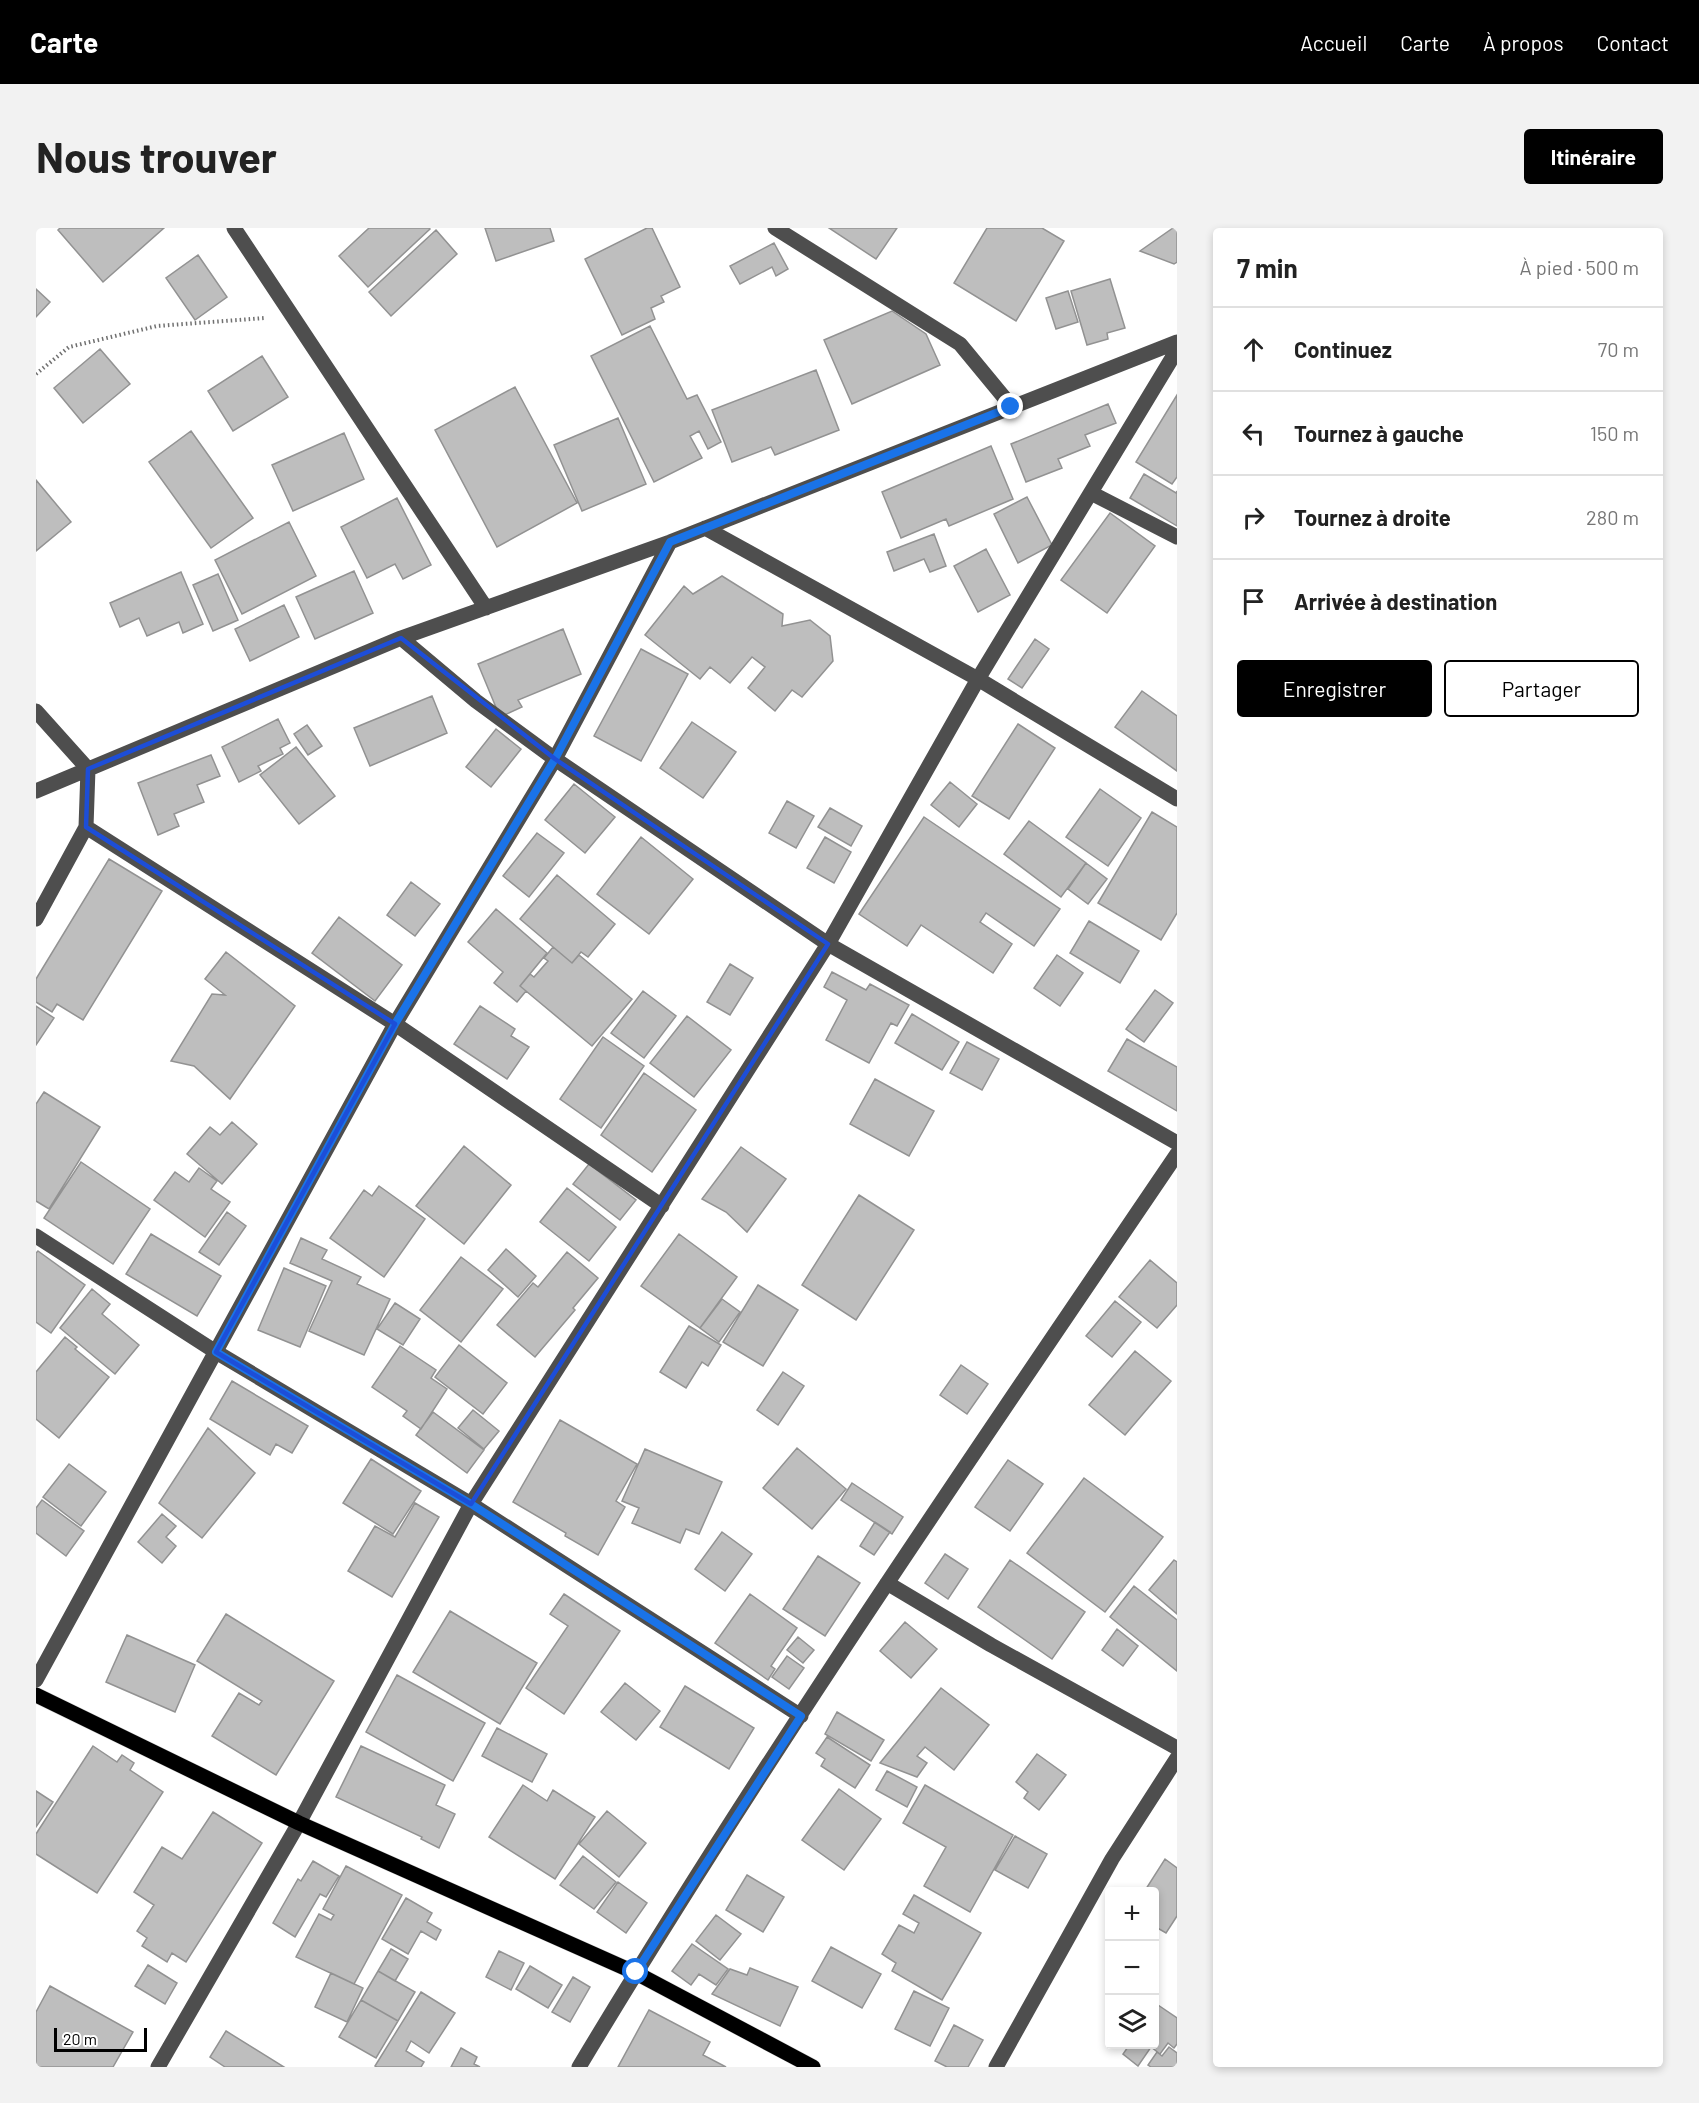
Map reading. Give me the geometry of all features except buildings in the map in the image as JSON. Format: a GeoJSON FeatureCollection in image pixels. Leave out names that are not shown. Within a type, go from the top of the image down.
{"type":"FeatureCollection","features":[{"type":"Feature","properties":{"kind":"main road"},"geometry":{"type":"LineString","coordinates":[[36,1695],[299,1823],[636,1972],[813,2067]]}},
{"type":"Feature","properties":{"kind":"street"},"geometry":{"type":"LineString","coordinates":[[234,228],[486,608]]}},
{"type":"Feature","properties":{"kind":"street"},"geometry":{"type":"LineString","coordinates":[[775,228],[960,344],[1011,407]]}},
{"type":"Feature","properties":{"kind":"street"},"geometry":{"type":"LineString","coordinates":[[36,791],[401,638],[670,542],[1177,342]]}},
{"type":"Feature","properties":{"kind":"street"},"geometry":{"type":"LineString","coordinates":[[158,2067],[299,1823],[471,1504],[828,944],[978,679],[1177,350]]}},
{"type":"Feature","properties":{"kind":"street"},"geometry":{"type":"LineString","coordinates":[[1091,493],[1177,537]]}},
{"type":"Feature","properties":{"kind":"street"},"geometry":{"type":"LineString","coordinates":[[705,528],[978,679],[1177,799]]}},
{"type":"Feature","properties":{"kind":"street"},"geometry":{"type":"LineString","coordinates":[[36,1680],[395,1024],[555,759],[670,542]]}},
{"type":"Feature","properties":{"kind":"street"},"geometry":{"type":"LineString","coordinates":[[401,638],[476,700],[555,759],[828,944],[1177,1143]]}},
{"type":"Feature","properties":{"kind":"street"},"geometry":{"type":"LineString","coordinates":[[36,711],[88,769],[86,827],[36,920]]}},
{"type":"Feature","properties":{"kind":"street"},"geometry":{"type":"LineString","coordinates":[[86,827],[395,1024],[662,1206]]}},
{"type":"Feature","properties":{"kind":"street"},"geometry":{"type":"LineString","coordinates":[[579,2067],[636,1972],[887,1582],[1177,1154]]}},
{"type":"Feature","properties":{"kind":"street"},"geometry":{"type":"LineString","coordinates":[[36,1236],[216,1352],[471,1504],[801,1716]]}},
{"type":"Feature","properties":{"kind":"street"},"geometry":{"type":"LineString","coordinates":[[887,1582],[991,1645],[1177,1748]]}},
{"type":"Feature","properties":{"kind":"street"},"geometry":{"type":"LineString","coordinates":[[996,2067],[1112,1859],[1177,1758]]}},
{"type":"Feature","properties":{"kind":"path"},"geometry":{"type":"LineString","coordinates":[[36,374],[69,347],[157,326],[293,316]]}},
{"type":"Feature","properties":{"kind":"highlighted area"},"geometry":{"type":"Polygon","coordinates":[[[401,638],[555,759],[828,944],[471,1504],[216,1352],[395,1024],[86,827],[88,769],[401,638]]]}},
{"type":"Feature","properties":{"kind":"route"},"geometry":{"type":"LineString","coordinates":[[636,1972],[801,1716],[471,1504],[216,1352],[395,1024],[555,759],[670,542],[1011,407]]}}]}
